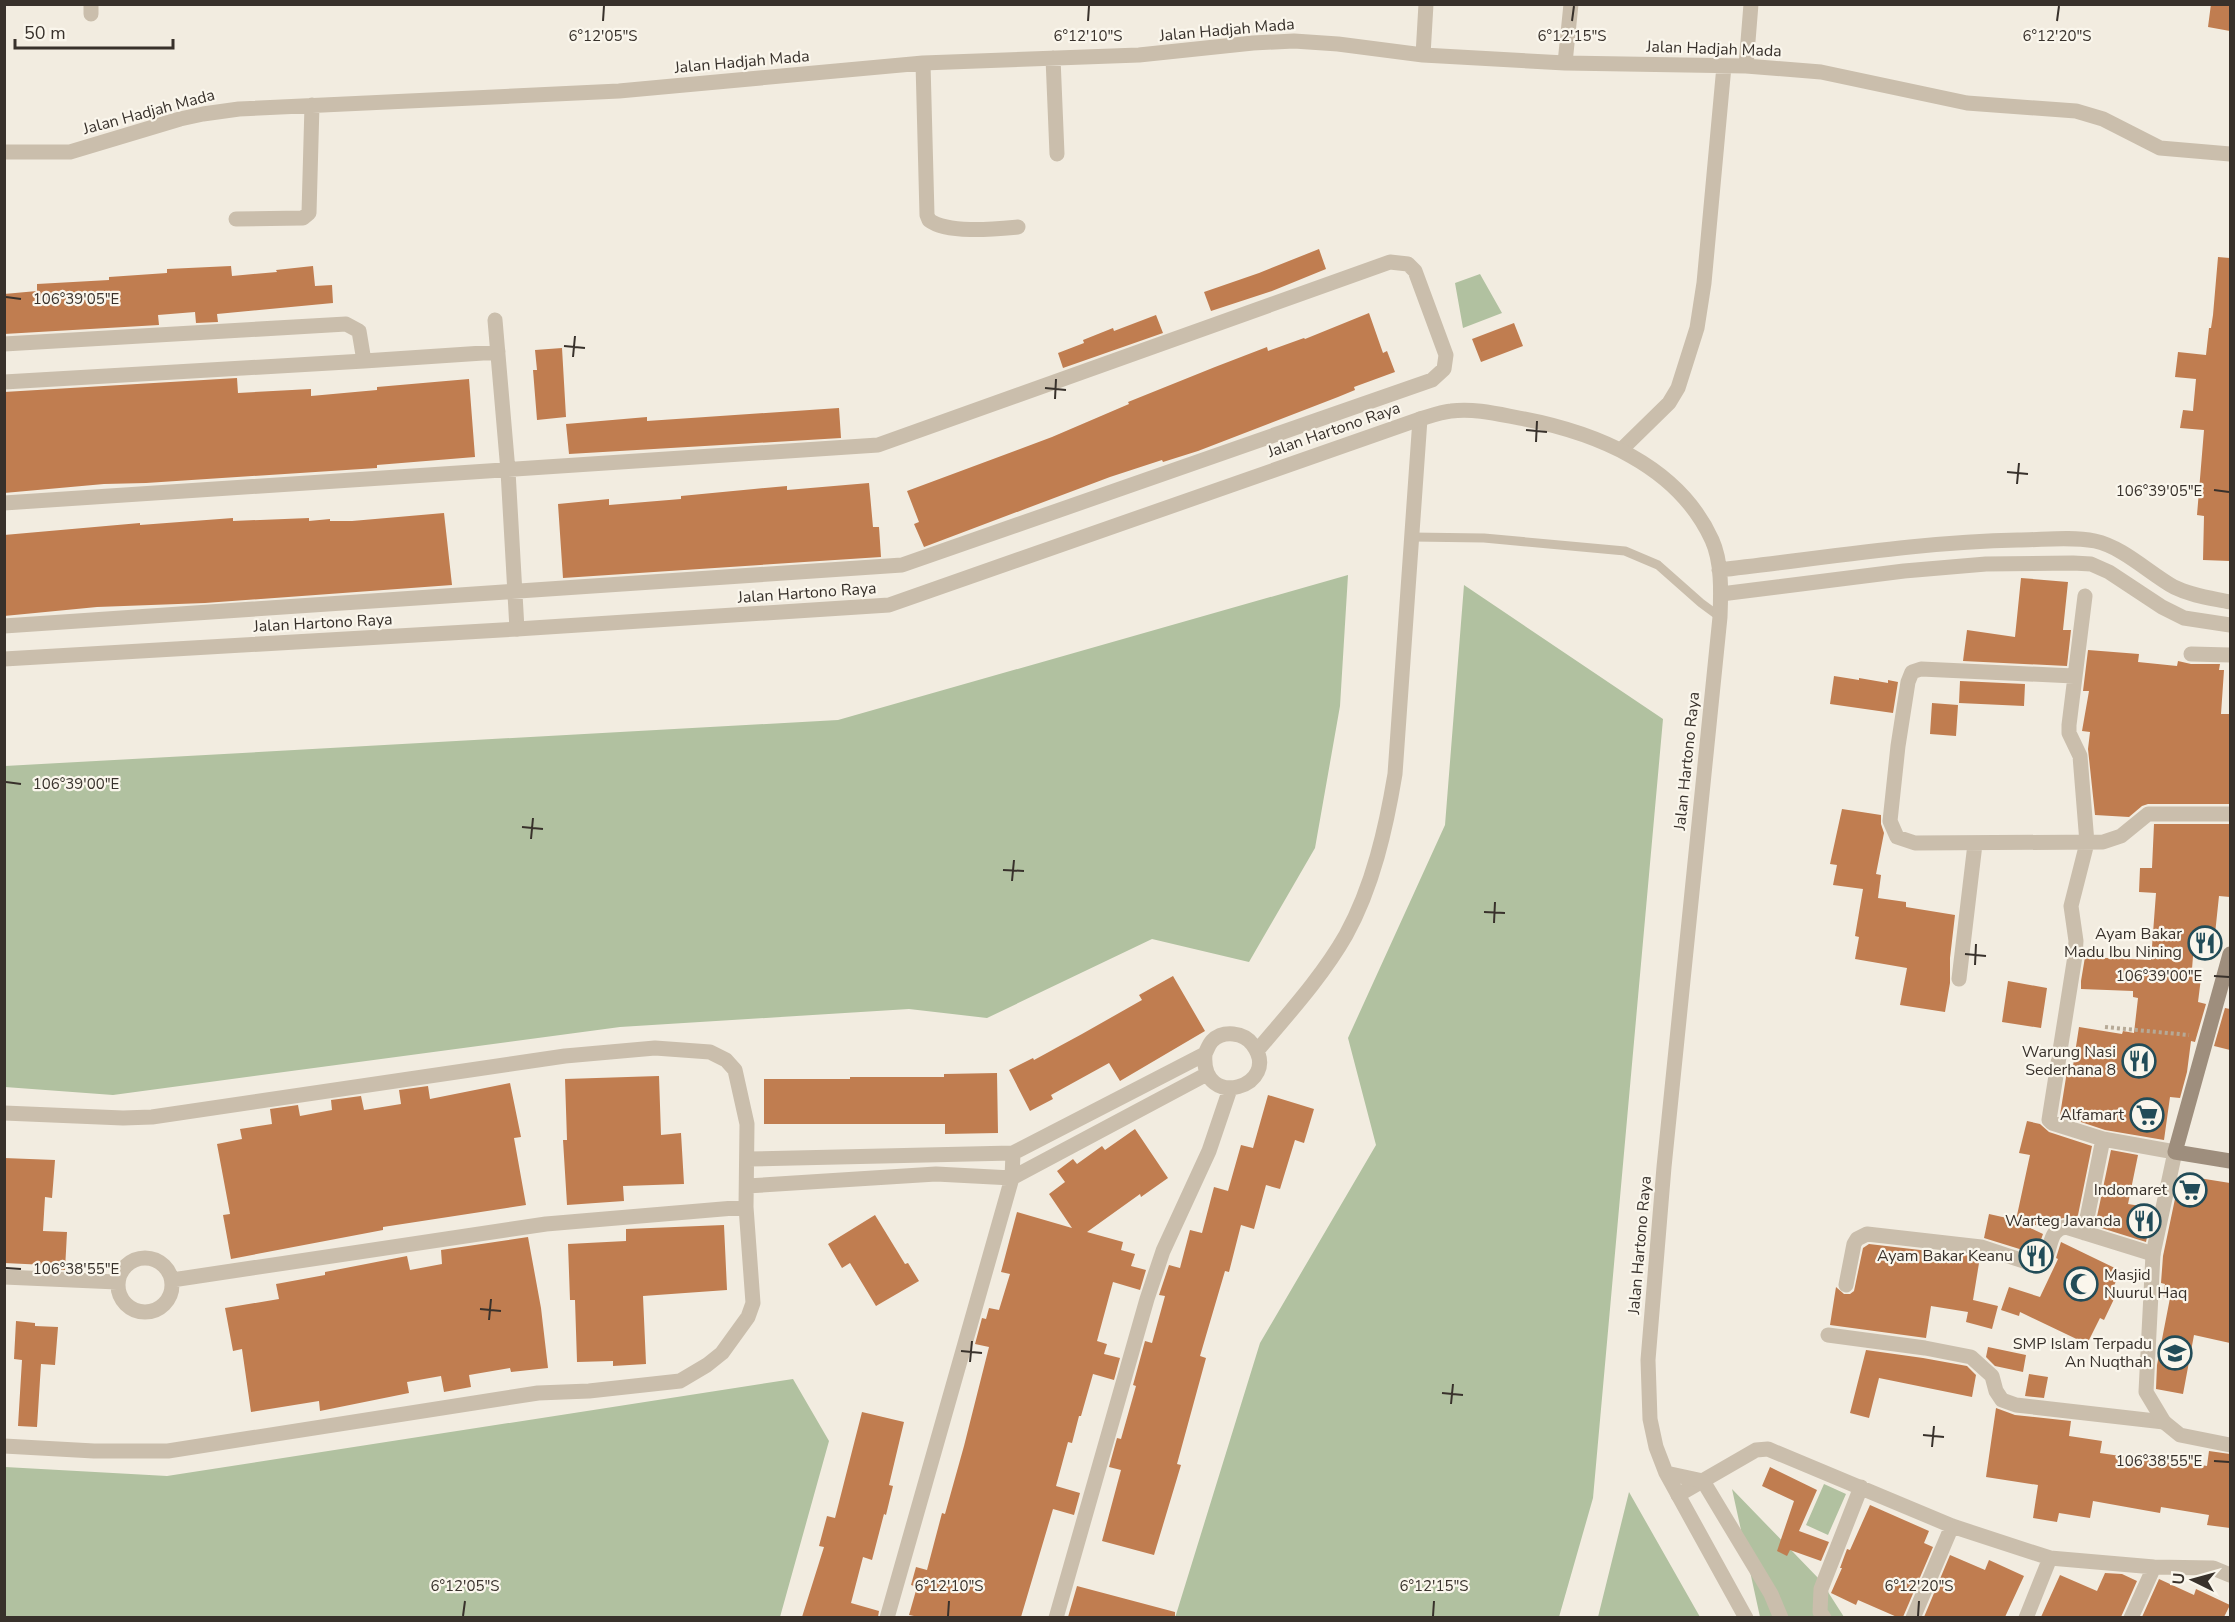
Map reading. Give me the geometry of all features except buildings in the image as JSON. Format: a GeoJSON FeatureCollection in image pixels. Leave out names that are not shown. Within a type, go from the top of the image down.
{"type":"FeatureCollection","features":[{"type":"Feature","properties":{"kind":"main road"},"geometry":{"type":"LineString","coordinates":[[2230,954],[2175,1152],[2230,1161]]}},
{"type":"Feature","properties":{"kind":"street"},"geometry":{"type":"LineString","coordinates":[[1423,55],[1426,4]]}},
{"type":"Feature","properties":{"kind":"street"},"geometry":{"type":"LineString","coordinates":[[1565,63],[1570,4]]}},
{"type":"Feature","properties":{"kind":"street"},"geometry":{"type":"LineString","coordinates":[[1746,66],[1751,4]]}},
{"type":"Feature","properties":{"kind":"street","name":"Jalan Hadjah Mada"},"geometry":{"type":"LineString","coordinates":[[4,152],[70,152],[203,114],[238,109],[619,91],[923,63],[1139,55],[1294,41],[1423,55],[1565,63],[1746,66],[1821,72],[1967,103],[2076,111],[2103,120],[2160,148],[2230,154]]}},
{"type":"Feature","properties":{"kind":"street"},"geometry":{"type":"LineString","coordinates":[[1053,58],[1057,154]]}},
{"type":"Feature","properties":{"kind":"street"},"geometry":{"type":"LineString","coordinates":[[923,63],[927,215],[929,220],[939,225],[956,228],[985,230],[1018,227]]}},
{"type":"Feature","properties":{"kind":"street"},"geometry":{"type":"LineString","coordinates":[[1622,449],[1669,403],[1678,388],[1697,328],[1704,283],[1724,66]]}},
{"type":"Feature","properties":{"kind":"street"},"geometry":{"type":"LineString","coordinates":[[236,219],[303,218],[309,213],[312,105]]}},
{"type":"Feature","properties":{"kind":"street"},"geometry":{"type":"LineString","coordinates":[[4,503],[878,445],[1390,262],[1408,264],[1414,271],[1446,355],[1444,369],[1432,380],[902,565],[4,626]]}},
{"type":"Feature","properties":{"kind":"street"},"geometry":{"type":"LineString","coordinates":[[495,320],[508,471],[517,629]]}},
{"type":"Feature","properties":{"kind":"street"},"geometry":{"type":"LineString","coordinates":[[4,344],[346,324],[359,331],[364,361]]}},
{"type":"Feature","properties":{"kind":"street"},"geometry":{"type":"LineString","coordinates":[[4,382],[498,352]]}},
{"type":"Feature","properties":{"kind":"street","name":"Jalan Hartono Raya"},"geometry":{"type":"LineString","coordinates":[[4,659],[889,605],[1420,419],[1451,411],[1490,412],[1543,422],[1622,449],[1681,494],[1701,520],[1713,542],[1719,570],[1720,616],[1664,1167],[1648,1360],[1650,1419],[1656,1447],[1666,1473],[1746,1617]]}},
{"type":"Feature","properties":{"kind":"street"},"geometry":{"type":"LineString","coordinates":[[1257,1051],[1321,974],[1346,935],[1359,909],[1388,820],[1395,774],[1420,419]]}},
{"type":"Feature","properties":{"kind":"street"},"geometry":{"type":"LineString","coordinates":[[1719,570],[1901,547],[1985,541],[2074,539],[2097,541],[2121,551],[2173,586],[2191,595],[2230,602]]}},
{"type":"Feature","properties":{"kind":"street"},"geometry":{"type":"LineString","coordinates":[[1721,594],[1904,571],[1986,564],[2073,562],[2091,564],[2109,572],[2162,607],[2184,618],[2230,626]]}},
{"type":"Feature","properties":{"kind":"street"},"geometry":{"type":"LineString","coordinates":[[2085,596],[2069,733],[2080,756],[2087,843],[2071,906],[2075,956],[2049,1120],[2052,1123],[2103,1139],[2175,1152],[2153,1254],[2146,1392],[2164,1422],[2180,1435],[2230,1445]]}},
{"type":"Feature","properties":{"kind":"street"},"geometry":{"type":"LineString","coordinates":[[2192,654],[2230,655]]}},
{"type":"Feature","properties":{"kind":"street"},"geometry":{"type":"LineString","coordinates":[[2074,676],[1921,669],[1912,672],[1908,682],[1898,746],[1890,821],[1893,831],[1903,840],[1915,843],[2087,843],[2103,842],[2121,836],[2148,814],[2230,814]]}},
{"type":"Feature","properties":{"kind":"street"},"geometry":{"type":"LineString","coordinates":[[1959,979],[1974,844]]}},
{"type":"Feature","properties":{"kind":"street"},"geometry":{"type":"LineString","coordinates":[[1237,1034],[1249,1040],[1257,1051],[1259,1065],[1254,1077],[1244,1086],[1230,1089],[1217,1085],[1207,1074],[1204,1064],[1205,1053],[1217,1038],[1237,1034]]}},
{"type":"Feature","properties":{"kind":"street"},"geometry":{"type":"LineString","coordinates":[[4,1113],[152,1117],[528,1060],[655,1048],[710,1052],[726,1060],[735,1070],[747,1124],[746,1207],[753,1281],[753,1303],[748,1317],[722,1353],[681,1381],[538,1393],[168,1451],[94,1451],[4,1446]]}},
{"type":"Feature","properties":{"kind":"street"},"geometry":{"type":"LineString","coordinates":[[748,1159],[1013,1153],[1205,1053]]}},
{"type":"Feature","properties":{"kind":"street"},"geometry":{"type":"LineString","coordinates":[[747,1186],[936,1174],[1012,1179],[1207,1074]]}},
{"type":"Feature","properties":{"kind":"street"},"geometry":{"type":"LineString","coordinates":[[1056,1617],[1150,1289],[1163,1251],[1209,1151],[1230,1089]]}},
{"type":"Feature","properties":{"kind":"street"},"geometry":{"type":"LineString","coordinates":[[2084,1233],[2103,1139]]}},
{"type":"Feature","properties":{"kind":"street"},"geometry":{"type":"LineString","coordinates":[[887,1617],[1012,1179],[1013,1153]]}},
{"type":"Feature","properties":{"kind":"street"},"geometry":{"type":"LineString","coordinates":[[172,1280],[546,1224],[746,1207]]}},
{"type":"Feature","properties":{"kind":"street"},"geometry":{"type":"LineString","coordinates":[[1846,1285],[1854,1244],[1857,1239],[1868,1234],[1982,1247],[2036,1265],[2041,1264],[2045,1259],[2054,1232],[2066,1227],[2153,1254]]}},
{"type":"Feature","properties":{"kind":"street"},"geometry":{"type":"LineString","coordinates":[[143,1257],[153,1258],[162,1263],[172,1280],[171,1293],[164,1305],[153,1311],[139,1312],[127,1306],[119,1296],[117,1282],[126,1265],[143,1257]]}},
{"type":"Feature","properties":{"kind":"street"},"geometry":{"type":"LineString","coordinates":[[4,1277],[117,1282]]}},
{"type":"Feature","properties":{"kind":"street"},"geometry":{"type":"LineString","coordinates":[[1828,1335],[1925,1348],[1971,1357],[1992,1376],[1996,1391],[2002,1400],[2016,1405],[2164,1422]]}},
{"type":"Feature","properties":{"kind":"street"},"geometry":{"type":"LineString","coordinates":[[1678,1495],[1756,1450],[1768,1449],[1952,1526],[2050,1558],[2154,1567],[2213,1568],[2230,1575]]}},
{"type":"Feature","properties":{"kind":"street"},"geometry":{"type":"LineString","coordinates":[[1666,1473],[1703,1481],[1771,1594],[1781,1617]]}},
{"type":"Feature","properties":{"kind":"street"},"geometry":{"type":"LineString","coordinates":[[1824,1617],[1820,1612],[1821,1589],[1861,1487]]}},
{"type":"Feature","properties":{"kind":"street"},"geometry":{"type":"LineString","coordinates":[[1913,1617],[1952,1526]]}},
{"type":"Feature","properties":{"kind":"street"},"geometry":{"type":"LineString","coordinates":[[2026,1617],[2050,1558]]}},
{"type":"Feature","properties":{"kind":"street"},"geometry":{"type":"LineString","coordinates":[[2131,1617],[2154,1567]]}},
{"type":"Feature","properties":{"kind":"lane"},"geometry":{"type":"LineString","coordinates":[[1412,537],[1484,538],[1625,551],[1658,565],[1701,603],[1720,616]]}},
{"type":"Feature","properties":{"kind":"path"},"geometry":{"type":"LineString","coordinates":[[2105,1027],[2208,1036]]}},
{"type":"Feature","properties":{"kind":"green space"},"geometry":{"type":"Polygon","coordinates":[[[1480,274],[1502,313],[1463,328],[1455,283],[1480,274]]]}},
{"type":"Feature","properties":{"kind":"green space"},"geometry":{"type":"Polygon","coordinates":[[[1348,575],[1340,706],[1315,848],[1249,962],[1152,939],[987,1018],[909,1009],[620,1027],[113,1095],[5,1087],[5,766],[838,720],[1348,575]]]}},
{"type":"Feature","properties":{"kind":"green space"},"geometry":{"type":"Polygon","coordinates":[[[1464,585],[1663,719],[1593,1498],[1559,1617],[1175,1618],[1260,1343],[1376,1145],[1348,1038],[1445,825],[1464,585]]]}},
{"type":"Feature","properties":{"kind":"green space"},"geometry":{"type":"Polygon","coordinates":[[[793,1379],[829,1441],[780,1617],[5,1617],[5,1467],[167,1476],[793,1379]]]}},
{"type":"Feature","properties":{"kind":"green space"},"geometry":{"type":"Polygon","coordinates":[[[1824,1484],[1846,1494],[1828,1535],[1806,1525],[1824,1484]]]}},
{"type":"Feature","properties":{"kind":"green space"},"geometry":{"type":"Polygon","coordinates":[[[1732,1489],[1821,1581],[1844,1617],[1760,1617],[1732,1489]]]}},
{"type":"Feature","properties":{"kind":"green space"},"geometry":{"type":"Polygon","coordinates":[[[1629,1492],[1700,1617],[1598,1617],[1629,1492]]]}},
{"type":"Feature","properties":{"kind":"place","name":"Ayam Bakar Madu Ibu Nining"},"geometry":{"type":"Point","coordinates":[2205,943]}},
{"type":"Feature","properties":{"kind":"place","name":"Warung Nasi Sederhana 8"},"geometry":{"type":"Point","coordinates":[2139,1061]}},
{"type":"Feature","properties":{"kind":"place","name":"Alfamart"},"geometry":{"type":"Point","coordinates":[2147,1115]}},
{"type":"Feature","properties":{"kind":"place","name":"Indomaret"},"geometry":{"type":"Point","coordinates":[2190,1190]}},
{"type":"Feature","properties":{"kind":"place","name":"Warteg Javanda"},"geometry":{"type":"Point","coordinates":[2144,1221]}},
{"type":"Feature","properties":{"kind":"place","name":"Ayam Bakar Keanu"},"geometry":{"type":"Point","coordinates":[2036,1256]}},
{"type":"Feature","properties":{"kind":"place","name":"Masjid Nuurul Haq"},"geometry":{"type":"Point","coordinates":[2081,1284]}},
{"type":"Feature","properties":{"kind":"place","name":"SMP Islam Terpadu An Nuqthah"},"geometry":{"type":"Point","coordinates":[2175,1353]}}]}
